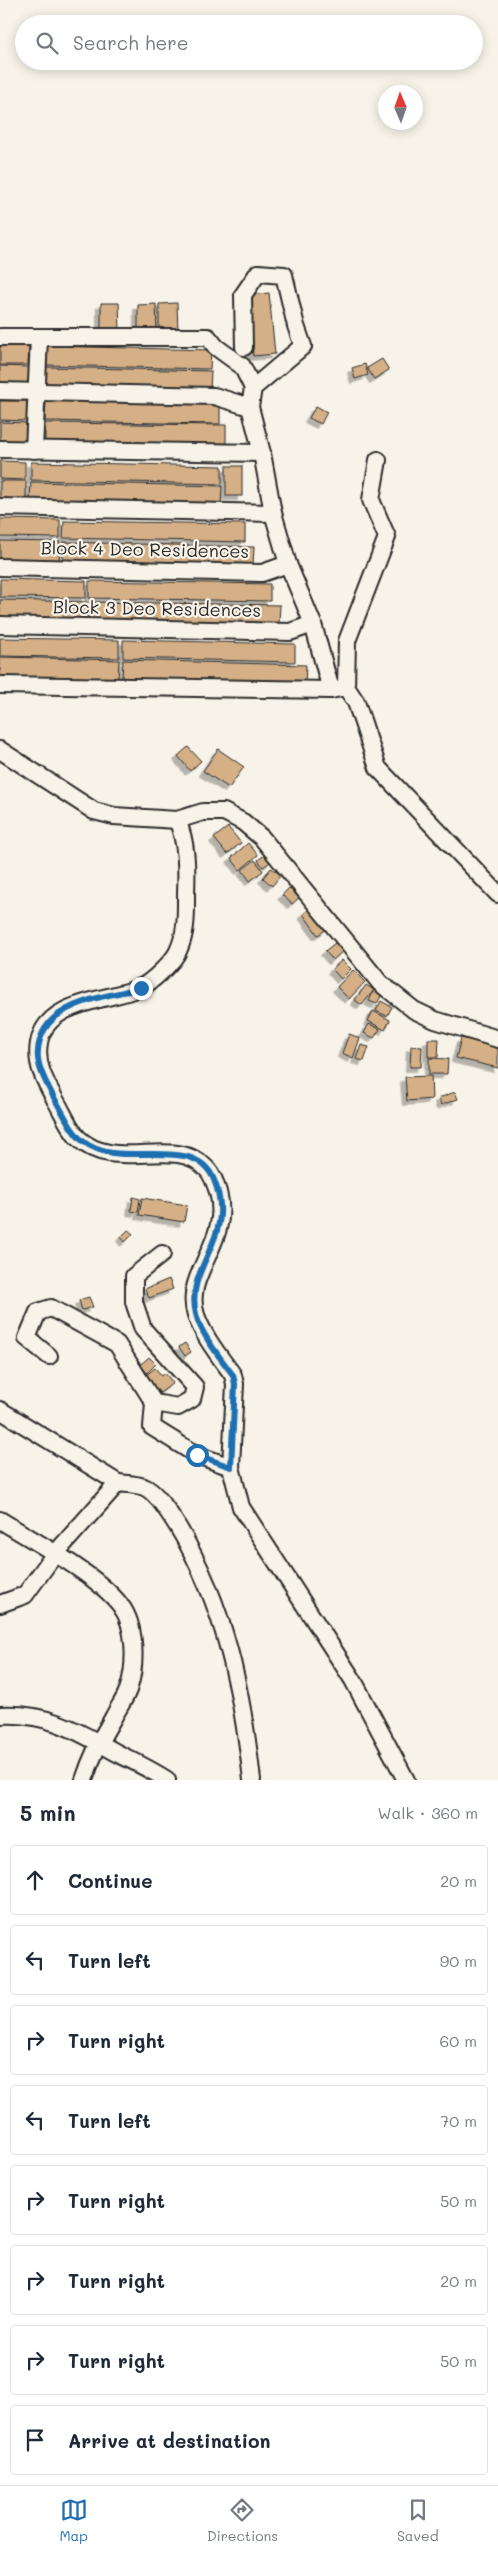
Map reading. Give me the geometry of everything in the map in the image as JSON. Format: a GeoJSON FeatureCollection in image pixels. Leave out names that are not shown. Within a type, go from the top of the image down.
{"type":"FeatureCollection","features":[{"type":"Feature","properties":{"kind":"street"},"geometry":{"type":"LineString","coordinates":[[244,347],[243,295],[258,273],[284,275],[296,326],[304,346],[253,388]]}},
{"type":"Feature","properties":{"kind":"street"},"geometry":{"type":"LineString","coordinates":[[0,337],[208,337],[216,347],[242,366],[253,388],[250,407],[262,453],[273,513],[288,564],[339,689],[356,702],[378,768],[498,894]]}},
{"type":"Feature","properties":{"kind":"street"},"geometry":{"type":"LineString","coordinates":[[34,450],[39,337]]}},
{"type":"Feature","properties":{"kind":"street"},"geometry":{"type":"LineString","coordinates":[[0,391],[214,396],[250,407]]}},
{"type":"Feature","properties":{"kind":"street"},"geometry":{"type":"LineString","coordinates":[[0,449],[262,453]]}},
{"type":"Feature","properties":{"kind":"street"},"geometry":{"type":"LineString","coordinates":[[339,689],[347,641],[386,537],[371,500],[378,460]]}},
{"type":"Feature","properties":{"kind":"street"},"geometry":{"type":"LineString","coordinates":[[0,507],[273,513]]}},
{"type":"Feature","properties":{"kind":"street","name":"Block 4 Deo Residences"},"geometry":{"type":"LineString","coordinates":[[0,567],[262,573],[288,564]]}},
{"type":"Feature","properties":{"kind":"street","name":"Block 3 Deo Residences"},"geometry":{"type":"LineString","coordinates":[[0,626],[290,632],[313,624]]}},
{"type":"Feature","properties":{"kind":"street"},"geometry":{"type":"LineString","coordinates":[[0,685],[339,689]]}},
{"type":"Feature","properties":{"kind":"street"},"geometry":{"type":"LineString","coordinates":[[0,750],[94,811],[114,816],[177,820],[203,812],[224,812],[243,822],[262,838],[380,983],[414,1010],[435,1020],[498,1039]]}},
{"type":"Feature","properties":{"kind":"street"},"geometry":{"type":"LineString","coordinates":[[177,820],[182,831],[187,872],[186,925],[178,952],[167,966],[141,988],[94,1000],[55,1017],[42,1034],[38,1061],[47,1086],[69,1125],[85,1144],[120,1156],[178,1154],[196,1159],[214,1178],[219,1197],[220,1218],[218,1235],[199,1273],[194,1297],[196,1315],[233,1375],[235,1384],[231,1467],[241,1507],[353,1680],[406,1780]]}},
{"type":"Feature","properties":{"kind":"street"},"geometry":{"type":"LineString","coordinates":[[154,1403],[178,1407],[192,1399],[195,1387],[143,1329],[134,1302],[134,1276],[162,1254]]}},
{"type":"Feature","properties":{"kind":"street"},"geometry":{"type":"LineString","coordinates":[[49,1356],[27,1338],[38,1312],[51,1308],[117,1344],[154,1403],[152,1427],[197,1455],[231,1467]]}},
{"type":"Feature","properties":{"kind":"street"},"geometry":{"type":"LineString","coordinates":[[0,1410],[118,1483],[146,1487],[166,1508],[198,1562],[226,1636],[244,1714],[252,1780]]}},
{"type":"Feature","properties":{"kind":"street"},"geometry":{"type":"LineString","coordinates":[[0,1604],[25,1595],[54,1555],[118,1483]]}},
{"type":"Feature","properties":{"kind":"street"},"geometry":{"type":"LineString","coordinates":[[0,1520],[90,1577],[122,1607],[129,1628],[134,1650],[133,1669],[128,1689],[98,1743],[84,1780]]}},
{"type":"Feature","properties":{"kind":"street"},"geometry":{"type":"LineString","coordinates":[[0,1715],[22,1714],[51,1720],[167,1780]]}},
{"type":"Feature","properties":{"kind":"building"},"geometry":{"type":"Polygon","coordinates":[[[269,293],[275,354],[253,356],[248,295],[269,293]]]}},
{"type":"Feature","properties":{"kind":"building"},"geometry":{"type":"Polygon","coordinates":[[[101,303],[119,303],[120,331],[101,331],[101,303]]]}},
{"type":"Feature","properties":{"kind":"building"},"geometry":{"type":"Polygon","coordinates":[[[177,303],[178,332],[159,332],[159,304],[177,303]]]}},
{"type":"Feature","properties":{"kind":"building"},"geometry":{"type":"Polygon","coordinates":[[[156,304],[157,333],[138,333],[138,305],[156,304]]]}},
{"type":"Feature","properties":{"kind":"building"},"geometry":{"type":"Polygon","coordinates":[[[0,345],[29,346],[28,365],[0,365],[0,345]]]}},
{"type":"Feature","properties":{"kind":"building"},"geometry":{"type":"Polygon","coordinates":[[[46,346],[211,350],[210,369],[45,365],[46,346]]]}},
{"type":"Feature","properties":{"kind":"building"},"geometry":{"type":"Polygon","coordinates":[[[382,359],[389,370],[374,379],[367,368],[382,359]]]}},
{"type":"Feature","properties":{"kind":"building"},"geometry":{"type":"Polygon","coordinates":[[[365,364],[368,375],[355,379],[352,368],[365,364]]]}},
{"type":"Feature","properties":{"kind":"building"},"geometry":{"type":"Polygon","coordinates":[[[0,366],[29,367],[28,386],[0,385],[0,366]]]}},
{"type":"Feature","properties":{"kind":"building"},"geometry":{"type":"Polygon","coordinates":[[[46,367],[211,371],[210,390],[45,386],[46,367]]]}},
{"type":"Feature","properties":{"kind":"building"},"geometry":{"type":"Polygon","coordinates":[[[0,401],[28,401],[27,421],[0,420],[0,401]]]}},
{"type":"Feature","properties":{"kind":"building"},"geometry":{"type":"Polygon","coordinates":[[[46,401],[220,404],[220,424],[45,421],[46,401]]]}},
{"type":"Feature","properties":{"kind":"building"},"geometry":{"type":"Polygon","coordinates":[[[316,406],[327,412],[321,424],[309,418],[316,406]]]}},
{"type":"Feature","properties":{"kind":"building"},"geometry":{"type":"Polygon","coordinates":[[[0,422],[27,423],[27,442],[0,442],[0,422]]]}},
{"type":"Feature","properties":{"kind":"building"},"geometry":{"type":"Polygon","coordinates":[[[45,423],[226,425],[226,444],[45,442],[45,423]]]}},
{"type":"Feature","properties":{"kind":"building"},"geometry":{"type":"Polygon","coordinates":[[[0,461],[25,462],[25,480],[0,479],[0,461]]]}},
{"type":"Feature","properties":{"kind":"building"},"geometry":{"type":"Polygon","coordinates":[[[31,462],[222,466],[222,484],[31,480],[31,462]]]}},
{"type":"Feature","properties":{"kind":"building"},"geometry":{"type":"Polygon","coordinates":[[[226,466],[242,466],[242,496],[226,496],[226,466]]]}},
{"type":"Feature","properties":{"kind":"building"},"geometry":{"type":"Polygon","coordinates":[[[0,481],[26,481],[26,500],[0,499],[0,481]]]}},
{"type":"Feature","properties":{"kind":"building"},"geometry":{"type":"Polygon","coordinates":[[[31,482],[222,486],[221,504],[30,500],[31,482]]]}},
{"type":"Feature","properties":{"kind":"building"},"geometry":{"type":"Polygon","coordinates":[[[0,519],[60,520],[60,538],[0,537],[0,519]]]}},
{"type":"Feature","properties":{"kind":"building"},"geometry":{"type":"Polygon","coordinates":[[[64,521],[245,524],[245,542],[63,538],[64,521]]]}},
{"type":"Feature","properties":{"kind":"building"},"geometry":{"type":"Polygon","coordinates":[[[0,541],[60,542],[59,560],[0,559],[0,541]]]}},
{"type":"Feature","properties":{"kind":"building"},"geometry":{"type":"Polygon","coordinates":[[[63,542],[254,547],[253,565],[63,560],[63,542]]]}},
{"type":"Feature","properties":{"kind":"building"},"geometry":{"type":"Polygon","coordinates":[[[0,579],[86,581],[86,598],[0,597],[0,579]]]}},
{"type":"Feature","properties":{"kind":"building"},"geometry":{"type":"Polygon","coordinates":[[[89,581],[270,584],[270,601],[89,598],[89,581]]]}},
{"type":"Feature","properties":{"kind":"building"},"geometry":{"type":"Polygon","coordinates":[[[0,600],[87,602],[87,620],[0,619],[0,600]]]}},
{"type":"Feature","properties":{"kind":"building"},"geometry":{"type":"Polygon","coordinates":[[[90,602],[280,605],[279,623],[90,620],[90,602]]]}},
{"type":"Feature","properties":{"kind":"building"},"geometry":{"type":"Polygon","coordinates":[[[0,638],[119,640],[119,658],[0,656],[0,638]]]}},
{"type":"Feature","properties":{"kind":"building"},"geometry":{"type":"Polygon","coordinates":[[[123,640],[295,644],[295,662],[123,658],[123,640]]]}},
{"type":"Feature","properties":{"kind":"building"},"geometry":{"type":"Polygon","coordinates":[[[0,657],[119,660],[118,679],[0,676],[0,657]]]}},
{"type":"Feature","properties":{"kind":"building"},"geometry":{"type":"Polygon","coordinates":[[[123,660],[306,665],[305,684],[122,679],[123,660]]]}},
{"type":"Feature","properties":{"kind":"building"},"geometry":{"type":"Polygon","coordinates":[[[188,747],[201,761],[190,771],[178,756],[188,747]]]}},
{"type":"Feature","properties":{"kind":"building"},"geometry":{"type":"Polygon","coordinates":[[[218,749],[244,767],[229,788],[203,771],[218,749]]]}},
{"type":"Feature","properties":{"kind":"building"},"geometry":{"type":"Polygon","coordinates":[[[228,827],[241,843],[227,854],[214,838],[228,827]]]}},
{"type":"Feature","properties":{"kind":"building"},"geometry":{"type":"Polygon","coordinates":[[[248,843],[258,855],[240,870],[231,858],[248,843]]]}},
{"type":"Feature","properties":{"kind":"building"},"geometry":{"type":"Polygon","coordinates":[[[266,854],[272,861],[263,867],[258,860],[266,854]]]}},
{"type":"Feature","properties":{"kind":"building"},"geometry":{"type":"Polygon","coordinates":[[[255,860],[263,871],[250,881],[242,870],[255,860]]]}},
{"type":"Feature","properties":{"kind":"building"},"geometry":{"type":"Polygon","coordinates":[[[271,868],[281,875],[272,886],[263,878],[271,868]]]}},
{"type":"Feature","properties":{"kind":"building"},"geometry":{"type":"Polygon","coordinates":[[[289,888],[299,898],[292,904],[282,895],[289,888]]]}},
{"type":"Feature","properties":{"kind":"building"},"geometry":{"type":"Polygon","coordinates":[[[312,907],[327,929],[318,935],[303,914],[312,907]]]}},
{"type":"Feature","properties":{"kind":"building"},"geometry":{"type":"Polygon","coordinates":[[[335,943],[343,951],[333,960],[325,951],[335,943]]]}},
{"type":"Feature","properties":{"kind":"building"},"geometry":{"type":"Polygon","coordinates":[[[342,960],[351,969],[341,979],[332,969],[342,960]]]}},
{"type":"Feature","properties":{"kind":"building"},"geometry":{"type":"Polygon","coordinates":[[[353,970],[365,982],[349,999],[337,987],[353,970]]]}},
{"type":"Feature","properties":{"kind":"building"},"geometry":{"type":"Polygon","coordinates":[[[366,985],[374,990],[362,1005],[355,1000],[366,985]]]}},
{"type":"Feature","properties":{"kind":"building"},"geometry":{"type":"Polygon","coordinates":[[[374,990],[382,994],[377,1004],[369,1001],[374,990]]]}},
{"type":"Feature","properties":{"kind":"building"},"geometry":{"type":"Polygon","coordinates":[[[381,1001],[392,1007],[387,1016],[376,1011],[381,1001]]]}},
{"type":"Feature","properties":{"kind":"building"},"geometry":{"type":"Polygon","coordinates":[[[373,1011],[390,1020],[385,1030],[368,1021],[373,1011]]]}},
{"type":"Feature","properties":{"kind":"building"},"geometry":{"type":"Polygon","coordinates":[[[369,1024],[380,1029],[374,1038],[364,1033],[369,1024]]]}},
{"type":"Feature","properties":{"kind":"building"},"geometry":{"type":"Polygon","coordinates":[[[349,1034],[360,1038],[353,1058],[342,1053],[349,1034]]]}},
{"type":"Feature","properties":{"kind":"building"},"geometry":{"type":"Polygon","coordinates":[[[461,1038],[498,1047],[498,1068],[456,1058],[461,1038]]]}},
{"type":"Feature","properties":{"kind":"building"},"geometry":{"type":"Polygon","coordinates":[[[428,1039],[439,1039],[438,1057],[428,1057],[428,1039]]]}},
{"type":"Feature","properties":{"kind":"building"},"geometry":{"type":"Polygon","coordinates":[[[361,1045],[369,1047],[364,1061],[356,1059],[361,1045]]]}},
{"type":"Feature","properties":{"kind":"building"},"geometry":{"type":"Polygon","coordinates":[[[411,1046],[422,1047],[421,1067],[410,1067],[411,1046]]]}},
{"type":"Feature","properties":{"kind":"building"},"geometry":{"type":"Polygon","coordinates":[[[429,1058],[448,1059],[447,1074],[429,1074],[429,1058]]]}},
{"type":"Feature","properties":{"kind":"building"},"geometry":{"type":"Polygon","coordinates":[[[431,1076],[432,1099],[407,1101],[405,1077],[431,1076]]]}},
{"type":"Feature","properties":{"kind":"building"},"geometry":{"type":"Polygon","coordinates":[[[455,1092],[458,1099],[441,1105],[439,1098],[455,1092]]]}},
{"type":"Feature","properties":{"kind":"building"},"geometry":{"type":"Polygon","coordinates":[[[133,1197],[140,1199],[138,1212],[131,1211],[133,1197]]]}},
{"type":"Feature","properties":{"kind":"building"},"geometry":{"type":"Polygon","coordinates":[[[142,1198],[187,1205],[184,1222],[139,1215],[142,1198]]]}},
{"type":"Feature","properties":{"kind":"building"},"geometry":{"type":"Polygon","coordinates":[[[128,1230],[133,1234],[125,1242],[121,1237],[128,1230]]]}},
{"type":"Feature","properties":{"kind":"building"},"geometry":{"type":"Polygon","coordinates":[[[169,1279],[173,1289],[149,1298],[145,1289],[169,1279]]]}},
{"type":"Feature","properties":{"kind":"building"},"geometry":{"type":"Polygon","coordinates":[[[89,1297],[93,1307],[82,1310],[79,1300],[89,1297]]]}},
{"type":"Feature","properties":{"kind":"building"},"geometry":{"type":"Polygon","coordinates":[[[185,1343],[191,1352],[185,1356],[179,1347],[185,1343]]]}},
{"type":"Feature","properties":{"kind":"building"},"geometry":{"type":"Polygon","coordinates":[[[149,1357],[156,1364],[147,1373],[140,1365],[149,1357]]]}},
{"type":"Feature","properties":{"kind":"building"},"geometry":{"type":"Polygon","coordinates":[[[155,1368],[162,1376],[165,1373],[173,1383],[160,1393],[145,1376],[155,1368]]]}},
{"type":"Feature","properties":{"kind":"route"},"geometry":{"type":"LineString","coordinates":[[141,988],[70,1008],[55,1017],[47,1024],[42,1034],[39,1044],[38,1061],[47,1086],[69,1125],[85,1144],[103,1152],[120,1156],[178,1154],[196,1159],[214,1178],[219,1197],[220,1218],[218,1235],[199,1273],[194,1297],[196,1315],[204,1331],[233,1375],[235,1384],[231,1467],[197,1455]]}}]}
